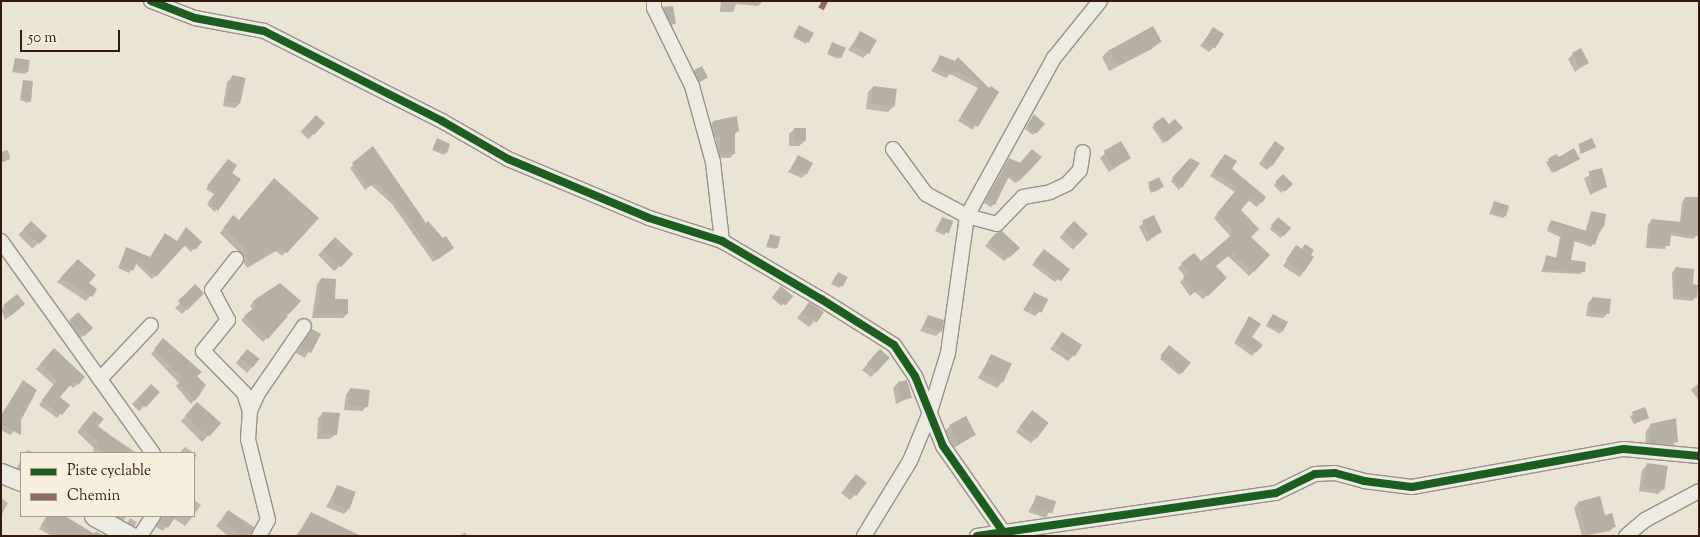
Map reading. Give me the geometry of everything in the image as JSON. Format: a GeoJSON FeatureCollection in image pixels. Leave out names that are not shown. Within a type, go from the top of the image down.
{"type":"FeatureCollection","features":[{"type":"Feature","properties":{"kind":"street"},"geometry":{"type":"LineString","coordinates":[[151,1],[195,18],[264,31],[442,121],[508,159],[649,218],[722,241],[894,345],[915,376],[928,415],[943,446],[1005,534]]}},
{"type":"Feature","properties":{"kind":"street"},"geometry":{"type":"LineString","coordinates":[[654,1],[654,8],[692,86],[713,162],[722,241]]}},
{"type":"Feature","properties":{"kind":"street"},"geometry":{"type":"LineString","coordinates":[[864,536],[910,461],[928,415],[948,353],[967,216],[1054,58],[1100,1]]}},
{"type":"Feature","properties":{"kind":"street"},"geometry":{"type":"LineString","coordinates":[[893,149],[926,194],[967,216],[997,224],[1023,197],[1050,192],[1067,184],[1080,170],[1083,152]]}},
{"type":"Feature","properties":{"kind":"street"},"geometry":{"type":"LineString","coordinates":[[1,241],[152,452]]}},
{"type":"Feature","properties":{"kind":"street"},"geometry":{"type":"LineString","coordinates":[[236,258],[212,290],[228,320],[202,351],[244,393],[250,411]]}},
{"type":"Feature","properties":{"kind":"street"},"geometry":{"type":"LineString","coordinates":[[100,379],[151,325]]}},
{"type":"Feature","properties":{"kind":"street"},"geometry":{"type":"LineString","coordinates":[[259,536],[268,520],[248,439],[250,411],[258,393],[304,326]]}},
{"type":"Feature","properties":{"kind":"street"},"geometry":{"type":"LineString","coordinates":[[977,536],[1005,534],[1276,493],[1315,474],[1335,473],[1364,482],[1412,487],[1624,449],[1699,456]]}},
{"type":"Feature","properties":{"kind":"street"},"geometry":{"type":"LineString","coordinates":[[1,473],[20,481]]}},
{"type":"Feature","properties":{"kind":"street"},"geometry":{"type":"LineString","coordinates":[[1626,536],[1645,520],[1699,491]]}},
{"type":"Feature","properties":{"kind":"street"},"geometry":{"type":"LineString","coordinates":[[96,517],[130,536]]}},
{"type":"Feature","properties":{"kind":"street"},"geometry":{"type":"LineString","coordinates":[[140,536],[152,517]]}},
{"type":"Feature","properties":{"kind":"building"},"geometry":{"type":"Polygon","coordinates":[[[673,6],[676,24],[672,24],[663,7],[673,6]]]}},
{"type":"Feature","properties":{"kind":"building"},"geometry":{"type":"Polygon","coordinates":[[[799,25],[814,33],[809,43],[794,35],[799,25]]]}},
{"type":"Feature","properties":{"kind":"building"},"geometry":{"type":"Polygon","coordinates":[[[1153,26],[1162,42],[1119,65],[1110,50],[1153,26]]]}},
{"type":"Feature","properties":{"kind":"building"},"geometry":{"type":"Polygon","coordinates":[[[1213,27],[1224,34],[1215,48],[1204,41],[1213,27]]]}},
{"type":"Feature","properties":{"kind":"building"},"geometry":{"type":"Polygon","coordinates":[[[860,31],[877,40],[869,54],[852,45],[860,31]]]}},
{"type":"Feature","properties":{"kind":"building"},"geometry":{"type":"Polygon","coordinates":[[[832,42],[846,48],[842,58],[828,52],[832,42]]]}},
{"type":"Feature","properties":{"kind":"building"},"geometry":{"type":"Polygon","coordinates":[[[1581,48],[1589,63],[1580,68],[1572,53],[1581,48]]]}},
{"type":"Feature","properties":{"kind":"building"},"geometry":{"type":"Polygon","coordinates":[[[940,55],[955,61],[958,57],[989,88],[991,86],[999,92],[978,127],[961,116],[981,84],[954,70],[952,75],[935,67],[940,55]]]}},
{"type":"Feature","properties":{"kind":"building"},"geometry":{"type":"Polygon","coordinates":[[[15,58],[30,60],[28,72],[13,70],[15,58]]]}},
{"type":"Feature","properties":{"kind":"building"},"geometry":{"type":"Polygon","coordinates":[[[702,66],[708,78],[700,82],[694,70],[702,66]]]}},
{"type":"Feature","properties":{"kind":"building"},"geometry":{"type":"Polygon","coordinates":[[[232,75],[246,78],[240,103],[227,100],[232,75]]]}},
{"type":"Feature","properties":{"kind":"building"},"geometry":{"type":"Polygon","coordinates":[[[23,80],[33,81],[31,102],[21,97],[23,80]]]}},
{"type":"Feature","properties":{"kind":"building"},"geometry":{"type":"Polygon","coordinates":[[[873,86],[897,89],[895,107],[871,104],[873,86]]]}},
{"type":"Feature","properties":{"kind":"building"},"geometry":{"type":"Polygon","coordinates":[[[1034,114],[1045,124],[1036,134],[1027,126],[1034,114]]]}},
{"type":"Feature","properties":{"kind":"building"},"geometry":{"type":"Polygon","coordinates":[[[316,115],[325,123],[314,135],[305,127],[316,115]]]}},
{"type":"Feature","properties":{"kind":"building"},"geometry":{"type":"Polygon","coordinates":[[[737,116],[739,131],[735,132],[735,154],[720,154],[720,135],[715,136],[713,121],[737,116]]]}},
{"type":"Feature","properties":{"kind":"building"},"geometry":{"type":"Polygon","coordinates":[[[1163,117],[1169,124],[1175,119],[1183,128],[1166,142],[1153,124],[1163,117]]]}},
{"type":"Feature","properties":{"kind":"building"},"geometry":{"type":"Polygon","coordinates":[[[794,128],[806,128],[806,141],[794,141],[794,128]]]}},
{"type":"Feature","properties":{"kind":"building"},"geometry":{"type":"Polygon","coordinates":[[[437,138],[450,144],[447,153],[433,148],[437,138]]]}},
{"type":"Feature","properties":{"kind":"building"},"geometry":{"type":"Polygon","coordinates":[[[1592,138],[1596,147],[1582,153],[1578,144],[1592,138]]]}},
{"type":"Feature","properties":{"kind":"building"},"geometry":{"type":"Polygon","coordinates":[[[1121,141],[1131,158],[1114,168],[1104,151],[1121,141]]]}},
{"type":"Feature","properties":{"kind":"building"},"geometry":{"type":"Polygon","coordinates":[[[1275,141],[1285,148],[1272,166],[1262,159],[1275,141]]]}},
{"type":"Feature","properties":{"kind":"building"},"geometry":{"type":"Polygon","coordinates":[[[373,146],[426,223],[428,221],[443,238],[446,236],[454,248],[437,260],[395,200],[375,182],[369,187],[352,163],[373,146]]]}},
{"type":"Feature","properties":{"kind":"building"},"geometry":{"type":"Polygon","coordinates":[[[1574,148],[1580,159],[1555,172],[1548,159],[1556,154],[1559,157],[1574,148]]]}},
{"type":"Feature","properties":{"kind":"building"},"geometry":{"type":"Polygon","coordinates":[[[1032,149],[1042,157],[1019,181],[1010,174],[995,205],[986,200],[1009,158],[1020,163],[1032,149]]]}},
{"type":"Feature","properties":{"kind":"building"},"geometry":{"type":"Polygon","coordinates":[[[1225,154],[1237,161],[1232,169],[1266,197],[1262,203],[1252,197],[1241,210],[1259,229],[1251,237],[1270,255],[1254,272],[1233,252],[1216,266],[1227,278],[1208,296],[1200,289],[1195,293],[1183,277],[1189,273],[1181,263],[1194,253],[1201,261],[1235,232],[1217,213],[1238,188],[1213,171],[1225,154]]]}},
{"type":"Feature","properties":{"kind":"building"},"geometry":{"type":"Polygon","coordinates":[[[798,155],[813,163],[807,174],[792,166],[798,155]]]}},
{"type":"Feature","properties":{"kind":"building"},"geometry":{"type":"Polygon","coordinates":[[[1190,158],[1200,163],[1182,188],[1172,178],[1190,158]]]}},
{"type":"Feature","properties":{"kind":"building"},"geometry":{"type":"Polygon","coordinates":[[[228,159],[237,165],[232,173],[241,179],[218,211],[208,202],[216,192],[207,186],[228,159]]]}},
{"type":"Feature","properties":{"kind":"building"},"geometry":{"type":"Polygon","coordinates":[[[1602,168],[1607,187],[1594,191],[1588,172],[1602,168]]]}},
{"type":"Feature","properties":{"kind":"building"},"geometry":{"type":"Polygon","coordinates":[[[1283,174],[1293,184],[1285,192],[1275,182],[1283,174]]]}},
{"type":"Feature","properties":{"kind":"building"},"geometry":{"type":"Polygon","coordinates":[[[1159,177],[1164,187],[1153,192],[1148,182],[1159,177]]]}},
{"type":"Feature","properties":{"kind":"building"},"geometry":{"type":"Polygon","coordinates":[[[274,178],[319,218],[287,253],[281,247],[251,264],[246,255],[249,253],[224,227],[233,215],[239,220],[274,178]]]}},
{"type":"Feature","properties":{"kind":"building"},"geometry":{"type":"Polygon","coordinates":[[[1685,197],[1699,197],[1699,236],[1671,232],[1670,246],[1649,245],[1651,219],[1682,222],[1685,197]]]}},
{"type":"Feature","properties":{"kind":"building"},"geometry":{"type":"Polygon","coordinates":[[[1494,201],[1509,206],[1506,216],[1491,211],[1494,201]]]}},
{"type":"Feature","properties":{"kind":"building"},"geometry":{"type":"Polygon","coordinates":[[[1591,211],[1606,214],[1604,227],[1601,227],[1595,245],[1575,238],[1571,260],[1586,262],[1585,272],[1543,270],[1546,255],[1557,258],[1562,234],[1549,228],[1551,220],[1587,231],[1591,211]]]}},
{"type":"Feature","properties":{"kind":"building"},"geometry":{"type":"Polygon","coordinates":[[[1154,215],[1162,232],[1150,238],[1142,220],[1154,215]]]}},
{"type":"Feature","properties":{"kind":"building"},"geometry":{"type":"Polygon","coordinates":[[[942,217],[953,221],[949,233],[938,229],[942,217]]]}},
{"type":"Feature","properties":{"kind":"building"},"geometry":{"type":"Polygon","coordinates":[[[1278,217],[1291,228],[1284,236],[1271,225],[1278,217]]]}},
{"type":"Feature","properties":{"kind":"building"},"geometry":{"type":"Polygon","coordinates":[[[31,221],[47,236],[40,244],[23,229],[31,221]]]}},
{"type":"Feature","properties":{"kind":"building"},"geometry":{"type":"Polygon","coordinates":[[[1074,221],[1088,234],[1078,244],[1064,231],[1074,221]]]}},
{"type":"Feature","properties":{"kind":"building"},"geometry":{"type":"Polygon","coordinates":[[[186,227],[202,242],[195,250],[187,243],[156,277],[138,260],[133,271],[121,265],[126,247],[150,257],[165,233],[177,241],[186,227]]]}},
{"type":"Feature","properties":{"kind":"building"},"geometry":{"type":"Polygon","coordinates":[[[1002,231],[1020,248],[1009,258],[988,242],[996,233],[1002,231]]]}},
{"type":"Feature","properties":{"kind":"building"},"geometry":{"type":"Polygon","coordinates":[[[770,234],[781,237],[778,247],[767,245],[770,234]]]}},
{"type":"Feature","properties":{"kind":"building"},"geometry":{"type":"Polygon","coordinates":[[[335,237],[353,254],[341,267],[323,250],[335,237]]]}},
{"type":"Feature","properties":{"kind":"building"},"geometry":{"type":"Polygon","coordinates":[[[1305,244],[1314,250],[1311,255],[1314,257],[1304,272],[1286,260],[1296,245],[1302,249],[1305,244]]]}},
{"type":"Feature","properties":{"kind":"building"},"geometry":{"type":"Polygon","coordinates":[[[1044,249],[1070,269],[1061,281],[1035,261],[1044,249]]]}},
{"type":"Feature","properties":{"kind":"building"},"geometry":{"type":"Polygon","coordinates":[[[78,259],[96,275],[89,283],[97,289],[92,297],[61,277],[78,259]]]}},
{"type":"Feature","properties":{"kind":"building"},"geometry":{"type":"Polygon","coordinates":[[[1675,267],[1694,269],[1693,284],[1698,285],[1697,298],[1676,296],[1675,267]]]}},
{"type":"Feature","properties":{"kind":"building"},"geometry":{"type":"Polygon","coordinates":[[[838,272],[848,277],[843,287],[833,282],[838,272]]]}},
{"type":"Feature","properties":{"kind":"building"},"geometry":{"type":"Polygon","coordinates":[[[321,278],[336,279],[335,299],[348,299],[348,314],[316,314],[321,278]]]}},
{"type":"Feature","properties":{"kind":"building"},"geometry":{"type":"Polygon","coordinates":[[[280,283],[301,301],[289,314],[284,314],[288,316],[268,339],[244,316],[257,305],[253,301],[280,283]]]}},
{"type":"Feature","properties":{"kind":"building"},"geometry":{"type":"Polygon","coordinates":[[[195,284],[204,293],[187,310],[178,301],[195,284]]]}},
{"type":"Feature","properties":{"kind":"building"},"geometry":{"type":"Polygon","coordinates":[[[781,286],[793,296],[786,305],[773,295],[781,286]]]}},
{"type":"Feature","properties":{"kind":"building"},"geometry":{"type":"Polygon","coordinates":[[[1034,292],[1048,299],[1041,313],[1027,305],[1034,292]]]}},
{"type":"Feature","properties":{"kind":"building"},"geometry":{"type":"Polygon","coordinates":[[[17,294],[25,304],[11,315],[3,305],[17,294]]]}},
{"type":"Feature","properties":{"kind":"building"},"geometry":{"type":"Polygon","coordinates":[[[1592,297],[1611,299],[1609,314],[1590,312],[1592,297]]]}},
{"type":"Feature","properties":{"kind":"building"},"geometry":{"type":"Polygon","coordinates":[[[809,302],[824,312],[817,323],[802,313],[809,302]]]}},
{"type":"Feature","properties":{"kind":"building"},"geometry":{"type":"Polygon","coordinates":[[[78,312],[93,328],[84,336],[69,320],[78,312]]]}},
{"type":"Feature","properties":{"kind":"building"},"geometry":{"type":"Polygon","coordinates":[[[1273,314],[1288,322],[1283,332],[1268,324],[1273,314]]]}},
{"type":"Feature","properties":{"kind":"building"},"geometry":{"type":"Polygon","coordinates":[[[928,315],[944,320],[942,332],[924,326],[928,315]]]}},
{"type":"Feature","properties":{"kind":"building"},"geometry":{"type":"Polygon","coordinates":[[[1249,316],[1261,324],[1252,337],[1263,345],[1256,353],[1237,339],[1249,316]]]}},
{"type":"Feature","properties":{"kind":"building"},"geometry":{"type":"Polygon","coordinates":[[[312,329],[321,334],[311,353],[300,348],[312,329]]]}},
{"type":"Feature","properties":{"kind":"building"},"geometry":{"type":"Polygon","coordinates":[[[1062,332],[1082,345],[1075,357],[1054,344],[1062,332]]]}},
{"type":"Feature","properties":{"kind":"building"},"geometry":{"type":"Polygon","coordinates":[[[163,338],[202,372],[197,376],[206,385],[195,401],[179,382],[182,378],[154,349],[163,338]]]}},
{"type":"Feature","properties":{"kind":"building"},"geometry":{"type":"Polygon","coordinates":[[[1169,345],[1191,363],[1182,374],[1160,356],[1169,345]]]}},
{"type":"Feature","properties":{"kind":"building"},"geometry":{"type":"Polygon","coordinates":[[[54,348],[85,377],[78,385],[74,381],[60,397],[70,405],[62,415],[42,400],[57,380],[40,364],[54,348]]]}},
{"type":"Feature","properties":{"kind":"building"},"geometry":{"type":"Polygon","coordinates":[[[247,349],[260,359],[253,368],[240,358],[247,349]]]}},
{"type":"Feature","properties":{"kind":"building"},"geometry":{"type":"Polygon","coordinates":[[[880,349],[890,358],[876,373],[867,364],[880,349]]]}},
{"type":"Feature","properties":{"kind":"building"},"geometry":{"type":"Polygon","coordinates":[[[991,354],[1012,364],[1003,383],[982,373],[991,354]]]}},
{"type":"Feature","properties":{"kind":"building"},"geometry":{"type":"Polygon","coordinates":[[[23,380],[37,390],[21,420],[21,435],[1,424],[1,416],[23,380]]]}},
{"type":"Feature","properties":{"kind":"building"},"geometry":{"type":"Polygon","coordinates":[[[907,380],[912,398],[901,400],[898,382],[907,380]]]}},
{"type":"Feature","properties":{"kind":"building"},"geometry":{"type":"Polygon","coordinates":[[[151,384],[160,392],[146,408],[137,400],[151,384]]]}},
{"type":"Feature","properties":{"kind":"building"},"geometry":{"type":"Polygon","coordinates":[[[350,388],[370,390],[368,407],[348,405],[350,388]]]}},
{"type":"Feature","properties":{"kind":"building"},"geometry":{"type":"Polygon","coordinates":[[[197,402],[221,423],[209,437],[185,416],[197,402]]]}},
{"type":"Feature","properties":{"kind":"building"},"geometry":{"type":"Polygon","coordinates":[[[1645,407],[1649,418],[1636,423],[1632,412],[1645,407]]]}},
{"type":"Feature","properties":{"kind":"building"},"geometry":{"type":"Polygon","coordinates":[[[1032,410],[1049,423],[1037,439],[1020,426],[1032,410]]]}},
{"type":"Feature","properties":{"kind":"building"},"geometry":{"type":"Polygon","coordinates":[[[94,411],[104,419],[98,426],[132,452],[104,452],[95,446],[99,442],[81,427],[94,411]]]}},
{"type":"Feature","properties":{"kind":"building"},"geometry":{"type":"Polygon","coordinates":[[[322,412],[340,413],[337,435],[322,434],[322,412]]]}},
{"type":"Feature","properties":{"kind":"building"},"geometry":{"type":"Polygon","coordinates":[[[966,416],[976,435],[959,443],[949,425],[966,416]]]}},
{"type":"Feature","properties":{"kind":"building"},"geometry":{"type":"Polygon","coordinates":[[[1676,418],[1678,442],[1650,443],[1650,424],[1676,418]]]}},
{"type":"Feature","properties":{"kind":"building"},"geometry":{"type":"Polygon","coordinates":[[[1647,463],[1668,466],[1664,490],[1644,487],[1647,463]]]}},
{"type":"Feature","properties":{"kind":"building"},"geometry":{"type":"Polygon","coordinates":[[[856,474],[867,483],[856,496],[845,487],[856,474]]]}},
{"type":"Feature","properties":{"kind":"building"},"geometry":{"type":"Polygon","coordinates":[[[337,485],[356,492],[350,509],[331,502],[337,485]]]}},
{"type":"Feature","properties":{"kind":"building"},"geometry":{"type":"Polygon","coordinates":[[[1036,495],[1056,501],[1052,514],[1032,507],[1036,495]]]}},
{"type":"Feature","properties":{"kind":"building"},"geometry":{"type":"Polygon","coordinates":[[[1600,496],[1605,515],[1612,513],[1616,527],[1587,535],[1578,502],[1600,496]]]}},
{"type":"Feature","properties":{"kind":"building"},"geometry":{"type":"Polygon","coordinates":[[[228,510],[254,527],[250,536],[240,536],[222,519],[228,510]]]}},
{"type":"Feature","properties":{"kind":"building"},"geometry":{"type":"Polygon","coordinates":[[[311,512],[361,536],[299,536],[311,512]]]}},
{"type":"Feature","properties":{"kind":"building"},"geometry":{"type":"Polygon","coordinates":[[[46,517],[67,517],[98,536],[59,536],[41,525],[46,517]]]}},
{"type":"Feature","properties":{"kind":"building"},"geometry":{"type":"Polygon","coordinates":[[[162,517],[175,517],[168,528],[159,522],[162,517]]]}},
{"type":"Feature","properties":{"kind":"marked path"},"geometry":{"type":"LineString","coordinates":[[821,9],[825,1]]}},
{"type":"Feature","properties":{"kind":"cycle path"},"geometry":{"type":"LineString","coordinates":[[151,1],[195,18],[264,31],[442,121],[508,159],[649,218],[722,241],[821,299],[894,345],[915,376],[943,446],[1006,536]]}},
{"type":"Feature","properties":{"kind":"cycle path"},"geometry":{"type":"LineString","coordinates":[[977,536],[1276,493],[1315,474],[1335,473],[1364,481],[1412,487],[1624,449],[1699,456]]}}]}
